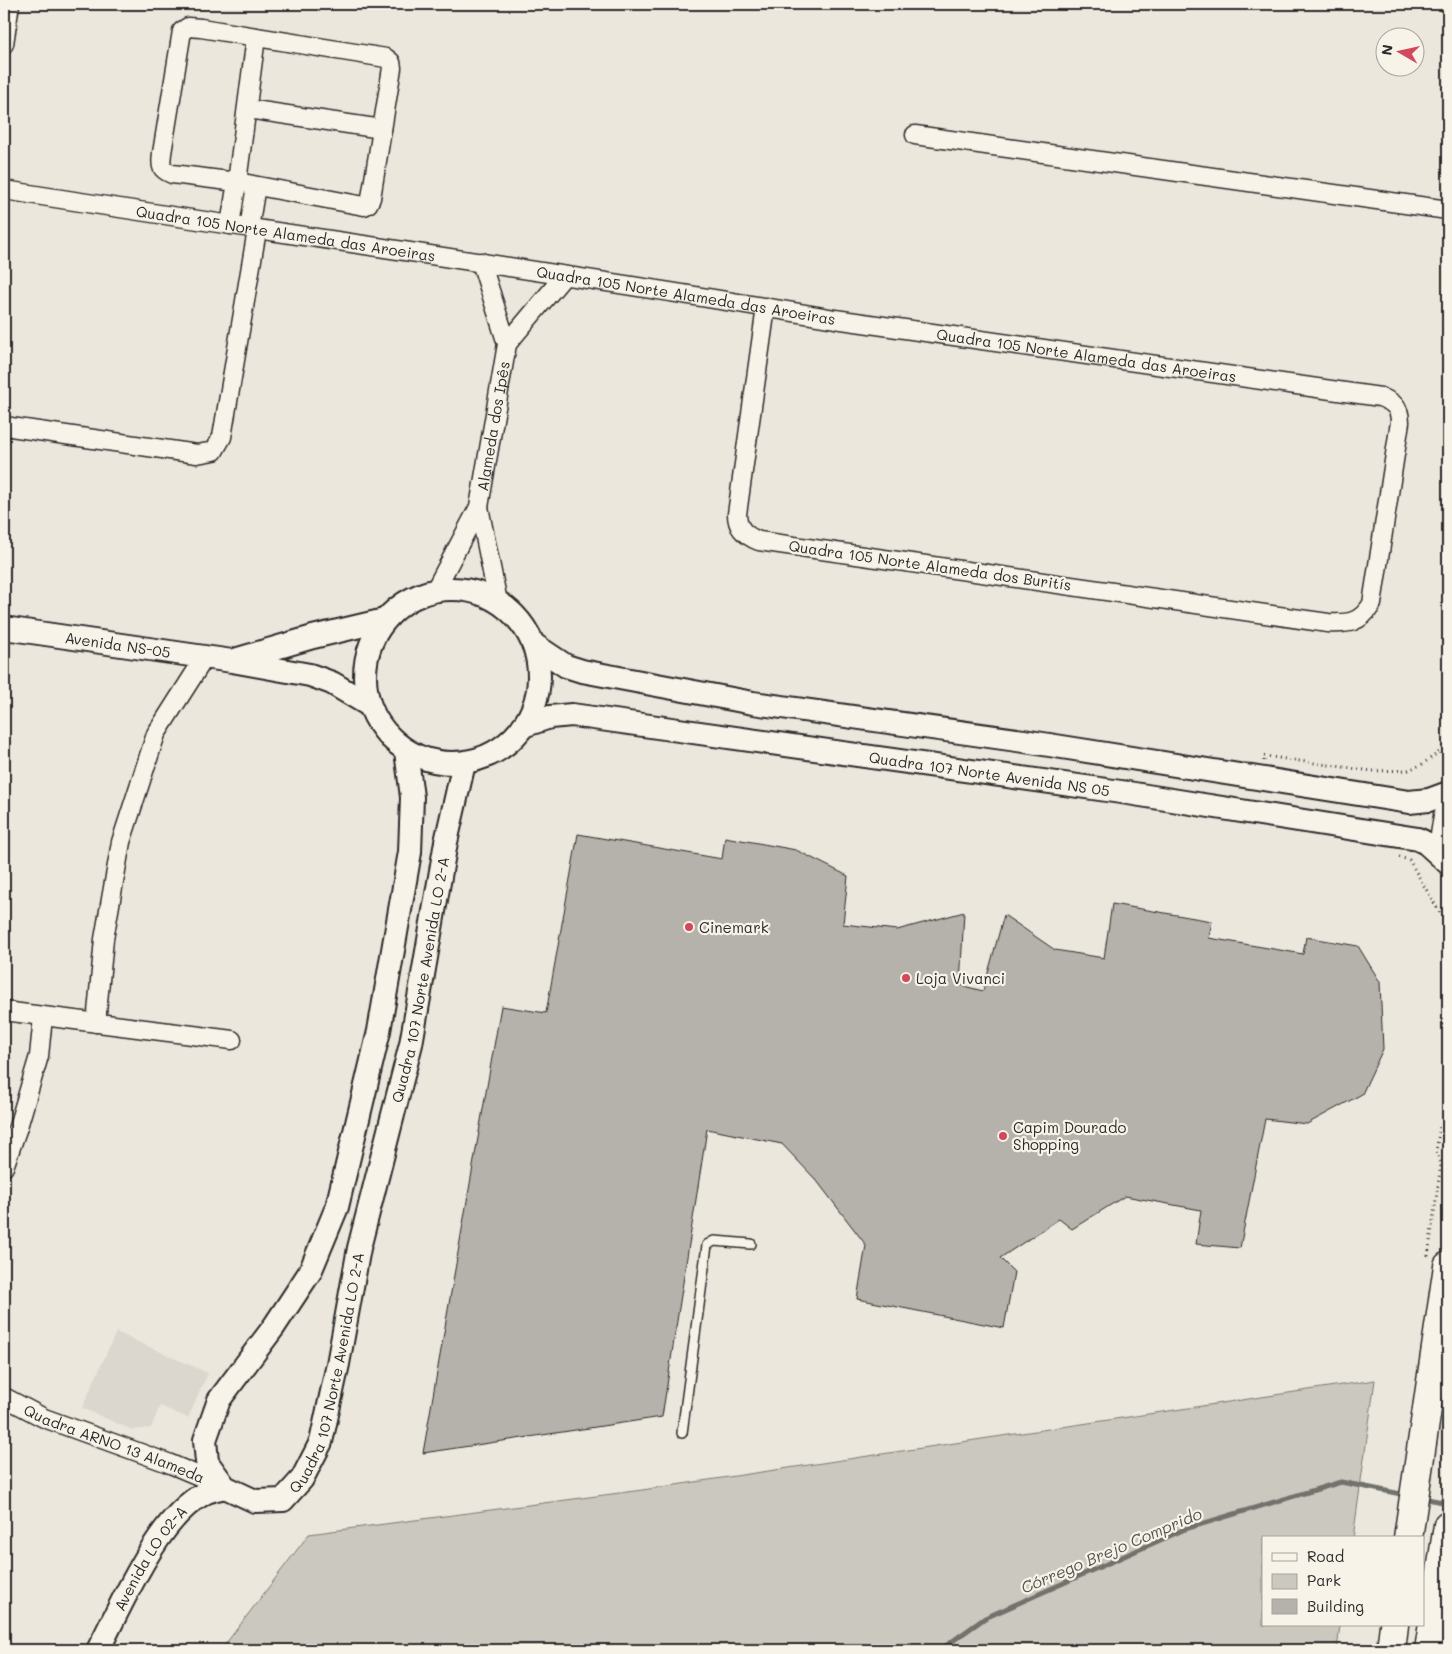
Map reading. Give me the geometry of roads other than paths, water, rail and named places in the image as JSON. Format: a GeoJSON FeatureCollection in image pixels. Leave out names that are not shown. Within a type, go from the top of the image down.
{"type":"FeatureCollection","features":[{"type":"Feature","properties":{"kind":"main road"},"geometry":{"type":"LineString","coordinates":[[1448,816],[1445,835],[1448,859]]}},
{"type":"Feature","properties":{"kind":"main road"},"geometry":{"type":"LineString","coordinates":[[1408,1536],[1448,1266]]}},
{"type":"Feature","properties":{"kind":"main road"},"geometry":{"type":"LineString","coordinates":[[1429,1650],[1448,1525]]}},
{"type":"Feature","properties":{"kind":"main road"},"geometry":{"type":"LineString","coordinates":[[1391,1650],[1394,1626]]}},
{"type":"Feature","properties":{"kind":"street"},"geometry":{"type":"LineString","coordinates":[[4,44],[10,4]]}},
{"type":"Feature","properties":{"kind":"street"},"geometry":{"type":"LineString","coordinates":[[188,27],[386,58],[391,62],[392,68],[382,129],[371,198],[368,204],[364,206],[237,182],[172,174],[164,171],[161,166],[182,31],[188,27]]}},
{"type":"Feature","properties":{"kind":"street"},"geometry":{"type":"LineString","coordinates":[[230,226],[256,37]]}},
{"type":"Feature","properties":{"kind":"street"},"geometry":{"type":"LineString","coordinates":[[247,109],[382,129]]}},
{"type":"Feature","properties":{"kind":"street"},"geometry":{"type":"LineString","coordinates":[[915,135],[1448,210]]}},
{"type":"Feature","properties":{"kind":"street"},"geometry":{"type":"LineString","coordinates":[[4,426],[197,454],[214,451],[222,437],[253,229],[256,186]]}},
{"type":"Feature","properties":{"kind":"street","name":"Quadra 105 Norte Alameda das Aroeiras"},"geometry":{"type":"LineString","coordinates":[[4,190],[230,226],[481,262],[835,319],[1370,395],[1390,401],[1400,414],[1400,422],[1375,596],[1367,612],[1346,624]]}},
{"type":"Feature","properties":{"kind":"street","name":"Alameda dos Ipês"},"geometry":{"type":"LineString","coordinates":[[435,590],[479,507],[507,344],[481,262]]}},
{"type":"Feature","properties":{"kind":"street","name":"Alameda dos Ipês"},"geometry":{"type":"LineString","coordinates":[[507,344],[564,276]]}},
{"type":"Feature","properties":{"kind":"street","name":"Quadra 105 Norte Alameda dos Buritís"},"geometry":{"type":"LineString","coordinates":[[766,307],[737,514],[738,525],[748,537],[769,542],[1346,624]]}},
{"type":"Feature","properties":{"kind":"street","name":"Alameda dos Ipês"},"geometry":{"type":"LineString","coordinates":[[479,507],[498,602]]}},
{"type":"Feature","properties":{"kind":"street"},"geometry":{"type":"LineString","coordinates":[[457,588],[478,592],[498,602],[519,620],[533,644],[538,686],[523,726],[507,744],[486,756],[464,763],[434,762],[406,751],[384,731],[369,705],[364,676],[370,646],[385,620],[407,601],[435,590],[457,588]]}},
{"type":"Feature","properties":{"kind":"street"},"geometry":{"type":"LineString","coordinates":[[232,661],[313,637],[385,620]]}},
{"type":"Feature","properties":{"kind":"street","name":"Avenida NS-05"},"geometry":{"type":"LineString","coordinates":[[4,628],[232,661]]}},
{"type":"Feature","properties":{"kind":"street"},"geometry":{"type":"LineString","coordinates":[[533,644],[566,666],[582,671],[752,703],[1024,741],[1408,802],[1429,800],[1448,793]]}},
{"type":"Feature","properties":{"kind":"street"},"geometry":{"type":"LineString","coordinates":[[96,1024],[104,939],[121,842],[156,734],[205,657]]}},
{"type":"Feature","properties":{"kind":"street"},"geometry":{"type":"LineString","coordinates":[[232,661],[310,674],[332,683],[369,705]]}},
{"type":"Feature","properties":{"kind":"street","name":"Quadra 107 Norte Avenida NS 05"},"geometry":{"type":"LineString","coordinates":[[523,726],[550,718],[572,715],[1128,793],[1418,839],[1426,843],[1448,863]]}},
{"type":"Feature","properties":{"kind":"street","name":"Quadra 107 Norte Avenida LO 2-A"},"geometry":{"type":"LineString","coordinates":[[406,751],[412,797],[410,852],[379,1031],[337,1207],[310,1272],[273,1328],[219,1400],[205,1440],[207,1462],[225,1488],[255,1501],[283,1500],[302,1479],[321,1442],[359,1248],[411,1044],[446,842],[464,763]]}},
{"type":"Feature","properties":{"kind":"street"},"geometry":{"type":"LineString","coordinates":[[4,1011],[232,1040]]}},
{"type":"Feature","properties":{"kind":"street"},"geometry":{"type":"LineString","coordinates":[[4,1167],[39,1056],[44,1017]]}},
{"type":"Feature","properties":{"kind":"street","name":"Quadra ARNO 13 Alameda"},"geometry":{"type":"LineString","coordinates":[[4,1397],[44,1418],[168,1463],[225,1488]]}},
{"type":"Feature","properties":{"kind":"street","name":"Avenida LO 02-A"},"geometry":{"type":"LineString","coordinates":[[98,1650],[144,1561],[176,1515],[204,1493],[225,1488]]}},
{"type":"Feature","properties":{"kind":"lane"},"geometry":{"type":"LineString","coordinates":[[682,1433],[707,1245],[714,1241],[751,1244]]}},
{"type":"Feature","properties":{"kind":"waterway","name":"Córrego Brejo Comprido"},"geometry":{"type":"LineString","coordinates":[[940,1650],[985,1618],[1185,1529],[1341,1482],[1406,1495]]}},
{"type":"Feature","properties":{"kind":"waterway","name":"Córrego Brejo Comprido"},"geometry":{"type":"LineString","coordinates":[[1422,1498],[1448,1503]]}},
{"type":"Feature","properties":{"kind":"place","name":"Cinemark"},"geometry":{"type":"Point","coordinates":[689,927]}},
{"type":"Feature","properties":{"kind":"place","name":"Loja Vivanci"},"geometry":{"type":"Point","coordinates":[906,978]}},
{"type":"Feature","properties":{"kind":"place","name":"Capim Dourado Shopping"},"geometry":{"type":"Point","coordinates":[1003,1136]}}]}
